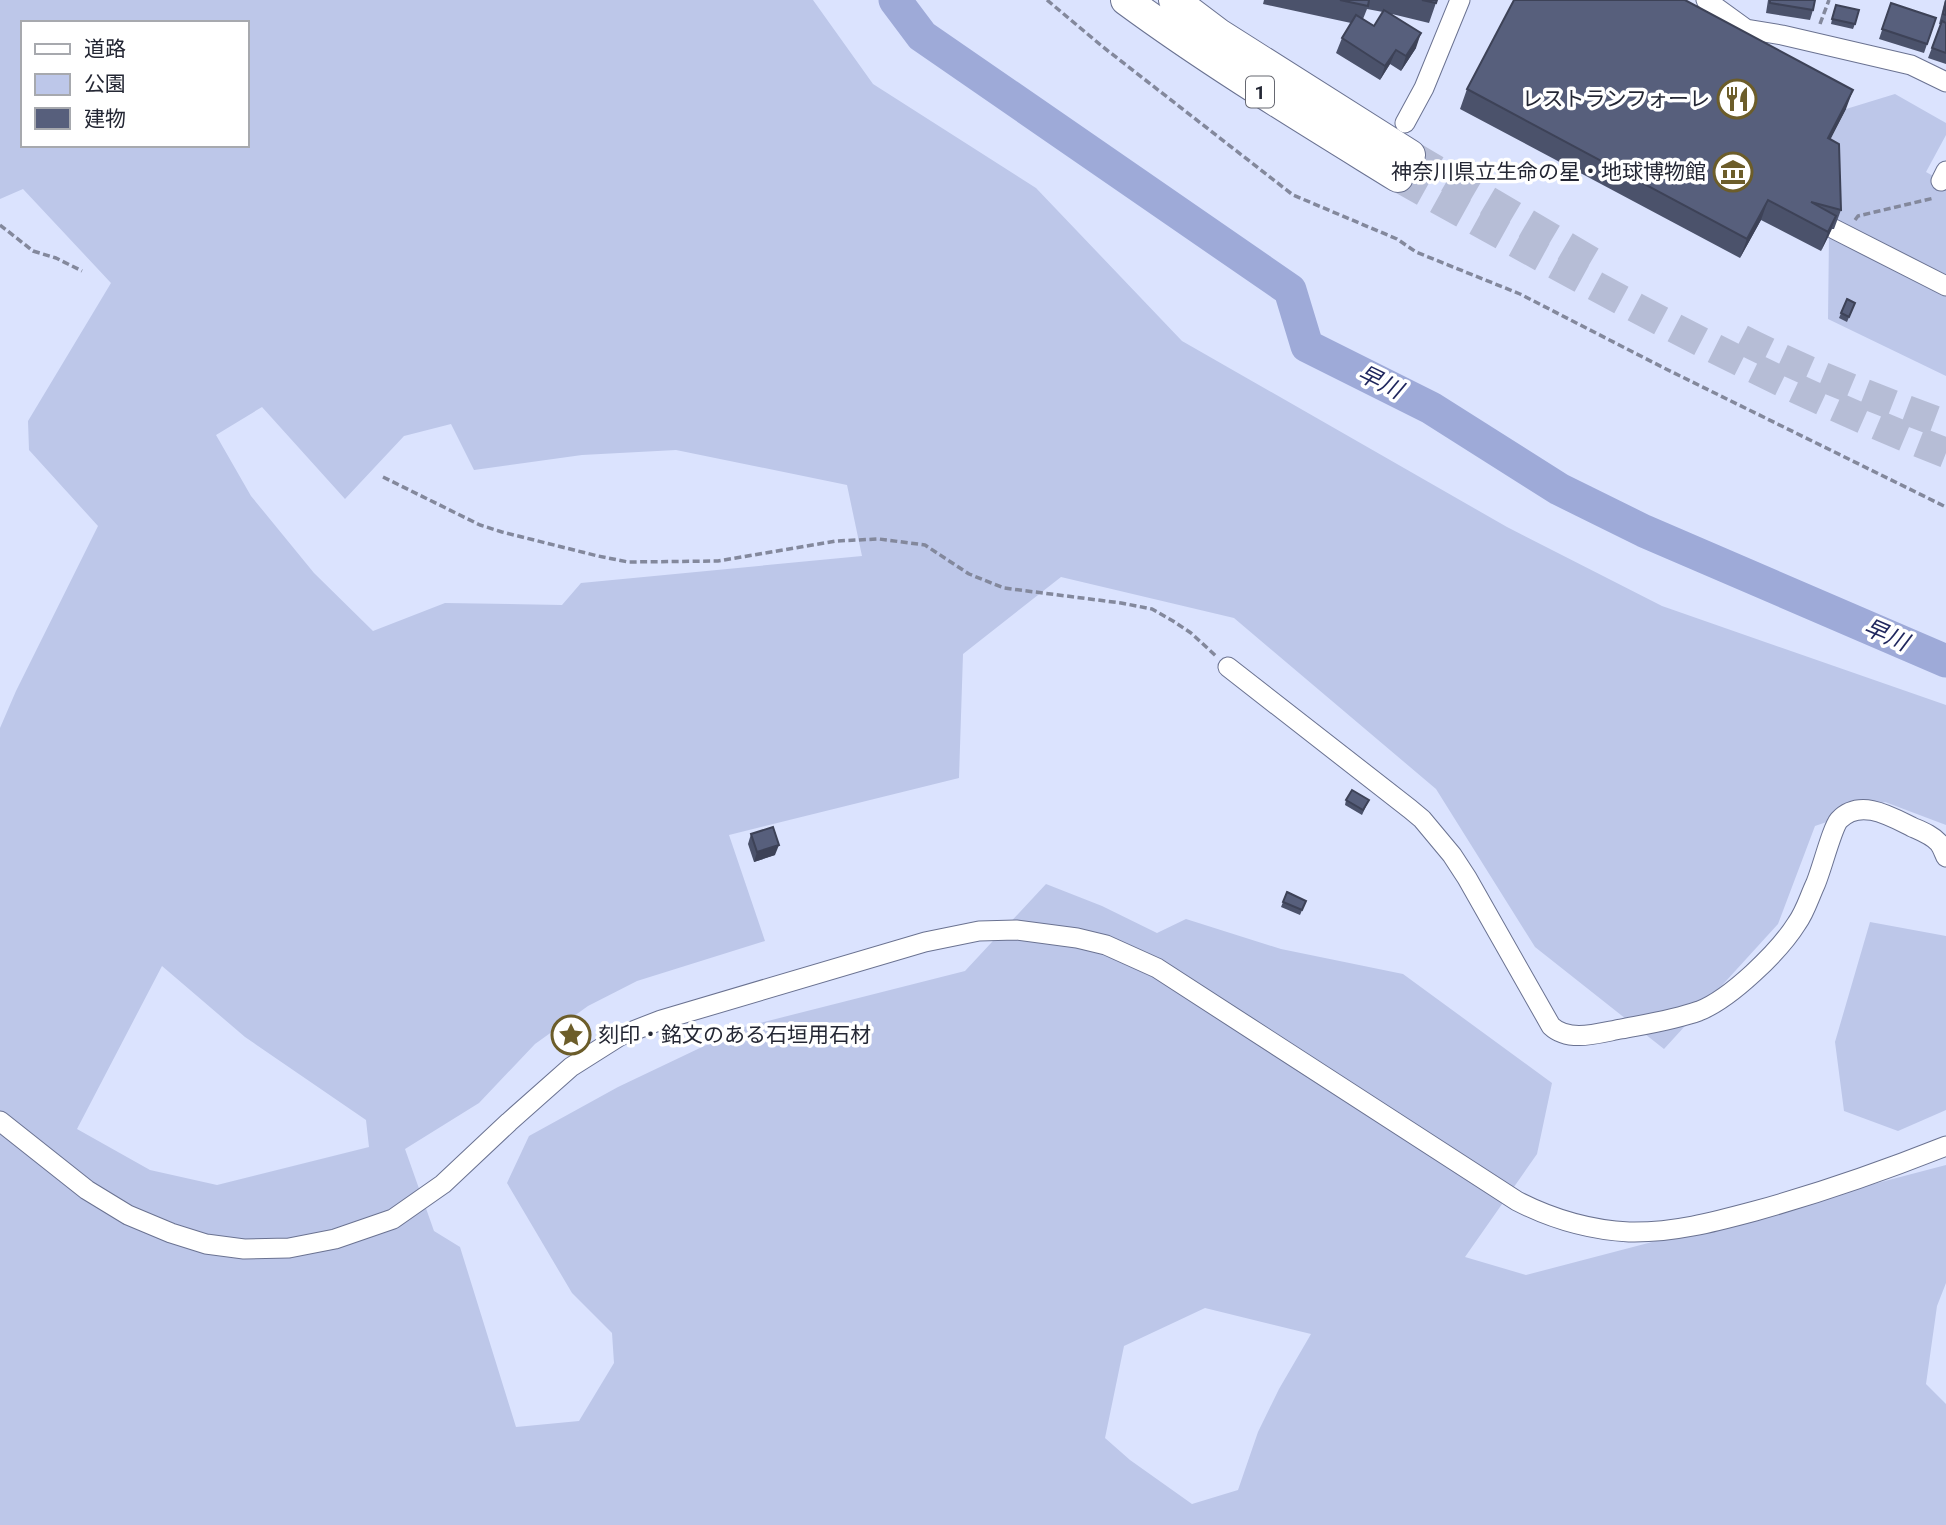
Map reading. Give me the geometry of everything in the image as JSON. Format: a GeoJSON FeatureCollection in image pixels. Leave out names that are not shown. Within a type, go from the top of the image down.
{"type":"FeatureCollection","features":[{"type":"Feature","properties":{"kind":"highway","name":"1"},"geometry":{"type":"LineString","coordinates":[[1126,0],[1270,99],[1404,166],[1174,0]]}},
{"type":"Feature","properties":{"kind":"street"},"geometry":{"type":"LineString","coordinates":[[1405,123],[1424,88],[1460,0]]}},
{"type":"Feature","properties":{"kind":"street"},"geometry":{"type":"LineString","coordinates":[[1706,0],[1745,29],[1911,65],[1946,82]]}},
{"type":"Feature","properties":{"kind":"street"},"geometry":{"type":"LineString","coordinates":[[1840,232],[1946,286]]}},
{"type":"Feature","properties":{"kind":"street"},"geometry":{"type":"LineString","coordinates":[[1228,667],[1372,777],[1422,819],[1467,878],[1551,1026],[1567,1036],[1604,1032],[1669,1019],[1701,1010],[1730,993],[1783,943],[1798,922],[1820,874],[1837,822],[1850,812],[1873,810],[1929,835],[1939,844],[1946,857]]}},
{"type":"Feature","properties":{"kind":"street"},"geometry":{"type":"LineString","coordinates":[[0,1121],[87,1190],[128,1215],[171,1233],[206,1244],[244,1249],[300,1246],[335,1239],[393,1219],[443,1184],[571,1067],[620,1036],[661,1020],[925,942],[979,931],[1016,930],[1055,934],[1106,945],[1157,968],[1517,1201],[1544,1215],[1599,1229],[1630,1232],[1703,1225],[1783,1203],[1891,1168],[1946,1146]]}},
{"type":"Feature","properties":{"kind":"path"},"geometry":{"type":"LineString","coordinates":[[1047,0],[1293,195],[1397,239],[1416,253],[1520,294],[1946,507]]}},
{"type":"Feature","properties":{"kind":"path"},"geometry":{"type":"LineString","coordinates":[[1813,42],[1829,0]]}},
{"type":"Feature","properties":{"kind":"path"},"geometry":{"type":"LineString","coordinates":[[1840,232],[1858,216],[1944,182]]}},
{"type":"Feature","properties":{"kind":"path"},"geometry":{"type":"LineString","coordinates":[[0,225],[33,251],[56,258],[82,271]]}},
{"type":"Feature","properties":{"kind":"path"},"geometry":{"type":"LineString","coordinates":[[383,477],[480,525],[628,562],[718,561],[836,541],[878,539],[925,545],[969,574],[1004,588],[1121,603],[1152,610],[1191,633],[1228,667]]}},
{"type":"Feature","properties":{"kind":"green space"},"geometry":{"type":"Polygon","coordinates":[[[0,0],[813,0],[873,84],[1036,188],[1182,341],[1507,527],[1662,606],[1946,705],[1946,825],[1885,802],[1815,826],[1778,924],[1664,1049],[1535,947],[1436,789],[1234,618],[1061,577],[963,654],[959,778],[729,835],[765,941],[637,981],[588,1006],[535,1044],[479,1103],[405,1149],[434,1231],[460,1247],[516,1427],[579,1421],[614,1363],[612,1333],[572,1293],[507,1183],[529,1136],[618,1087],[744,1027],[965,971],[1046,884],[1102,906],[1157,933],[1186,919],[1281,949],[1403,974],[1552,1083],[1537,1154],[1465,1257],[1526,1275],[1946,1165],[1946,1283],[1937,1306],[1926,1384],[1946,1404],[1946,1525],[0,1525],[0,728],[98,526],[29,450],[28,421],[111,283],[23,189],[0,199],[0,0]],[[262,407],[216,435],[251,496],[314,573],[373,631],[445,603],[562,605],[581,583],[862,556],[847,485],[676,450],[582,455],[474,470],[451,424],[404,436],[345,499],[262,407]],[[162,966],[77,1129],[150,1170],[217,1185],[369,1147],[366,1120],[245,1037],[162,966]],[[1205,1308],[1124,1346],[1105,1438],[1130,1460],[1192,1504],[1238,1490],[1258,1432],[1311,1334],[1205,1308]]]}},
{"type":"Feature","properties":{"kind":"green space"},"geometry":{"type":"Polygon","coordinates":[[[1895,94],[1946,123],[1946,135],[1926,172],[1946,183],[1946,376],[1828,319],[1829,236],[1821,158],[1846,109],[1895,94]]]}},
{"type":"Feature","properties":{"kind":"green space"},"geometry":{"type":"Polygon","coordinates":[[[1870,922],[1946,936],[1946,1110],[1898,1131],[1844,1111],[1835,1042],[1870,922]]]}},
{"type":"Feature","properties":{"kind":"building"},"geometry":{"type":"Polygon","coordinates":[[[1340,0],[1369,0],[1368,6],[1340,0]]]}},
{"type":"Feature","properties":{"kind":"building","name":"神奈川県立生命の星・地球博物館"},"geometry":{"type":"Polygon","coordinates":[[[1514,0],[1685,0],[1853,90],[1828,138],[1839,144],[1841,210],[1811,202],[1836,216],[1828,232],[1768,200],[1747,239],[1467,89],[1514,0]]]}},
{"type":"Feature","properties":{"kind":"building"},"geometry":{"type":"Polygon","coordinates":[[[1770,0],[1815,0],[1813,10],[1770,3],[1770,0]]]}},
{"type":"Feature","properties":{"kind":"building"},"geometry":{"type":"Polygon","coordinates":[[[1891,3],[1936,18],[1927,44],[1882,29],[1891,3]]]}},
{"type":"Feature","properties":{"kind":"building"},"geometry":{"type":"Polygon","coordinates":[[[1836,5],[1859,10],[1855,24],[1832,19],[1836,5]]]}},
{"type":"Feature","properties":{"kind":"building"},"geometry":{"type":"Polygon","coordinates":[[[1384,10],[1421,33],[1406,56],[1396,50],[1385,66],[1342,38],[1356,15],[1374,26],[1384,10]]]}},
{"type":"Feature","properties":{"kind":"building"},"geometry":{"type":"Polygon","coordinates":[[[1942,21],[1946,23],[1946,53],[1932,48],[1942,21]]]}},
{"type":"Feature","properties":{"kind":"building"},"geometry":{"type":"Polygon","coordinates":[[[1847,299],[1855,303],[1849,317],[1841,313],[1847,299]]]}},
{"type":"Feature","properties":{"kind":"building"},"geometry":{"type":"Polygon","coordinates":[[[1352,790],[1369,800],[1363,810],[1346,800],[1352,790]]]}},
{"type":"Feature","properties":{"kind":"building"},"geometry":{"type":"Polygon","coordinates":[[[773,827],[779,845],[757,852],[751,834],[773,827]]]}},
{"type":"Feature","properties":{"kind":"building"},"geometry":{"type":"Polygon","coordinates":[[[1287,892],[1306,901],[1302,910],[1283,902],[1287,892]]]}},
{"type":"Feature","properties":{"kind":"waterway","name":"早川"},"geometry":{"type":"LineString","coordinates":[[895,0],[922,36],[1290,290],[1307,346],[1431,408],[1559,489],[1644,531],[1946,661]]}},
{"type":"Feature","properties":{"kind":"tunnel"},"geometry":{"type":"LineString","coordinates":[[1410,155],[1597,265]]}},
{"type":"Feature","properties":{"kind":"tunnel"},"geometry":{"type":"LineString","coordinates":[[1398,177],[1736,359],[1805,393],[1946,453]]}},
{"type":"Feature","properties":{"kind":"tunnel"},"geometry":{"type":"LineString","coordinates":[[1741,339],[1817,374],[1946,425]]}},
{"type":"Feature","properties":{"kind":"place","name":"レストランフォーレ"},"geometry":{"type":"Point","coordinates":[1737,99]}},
{"type":"Feature","properties":{"kind":"place","name":"神奈川県立生命の星・地球博物館"},"geometry":{"type":"Point","coordinates":[1733,172]}},
{"type":"Feature","properties":{"kind":"place","name":"刻印・銘文のある石垣用石材"},"geometry":{"type":"Point","coordinates":[571,1035]}}]}
